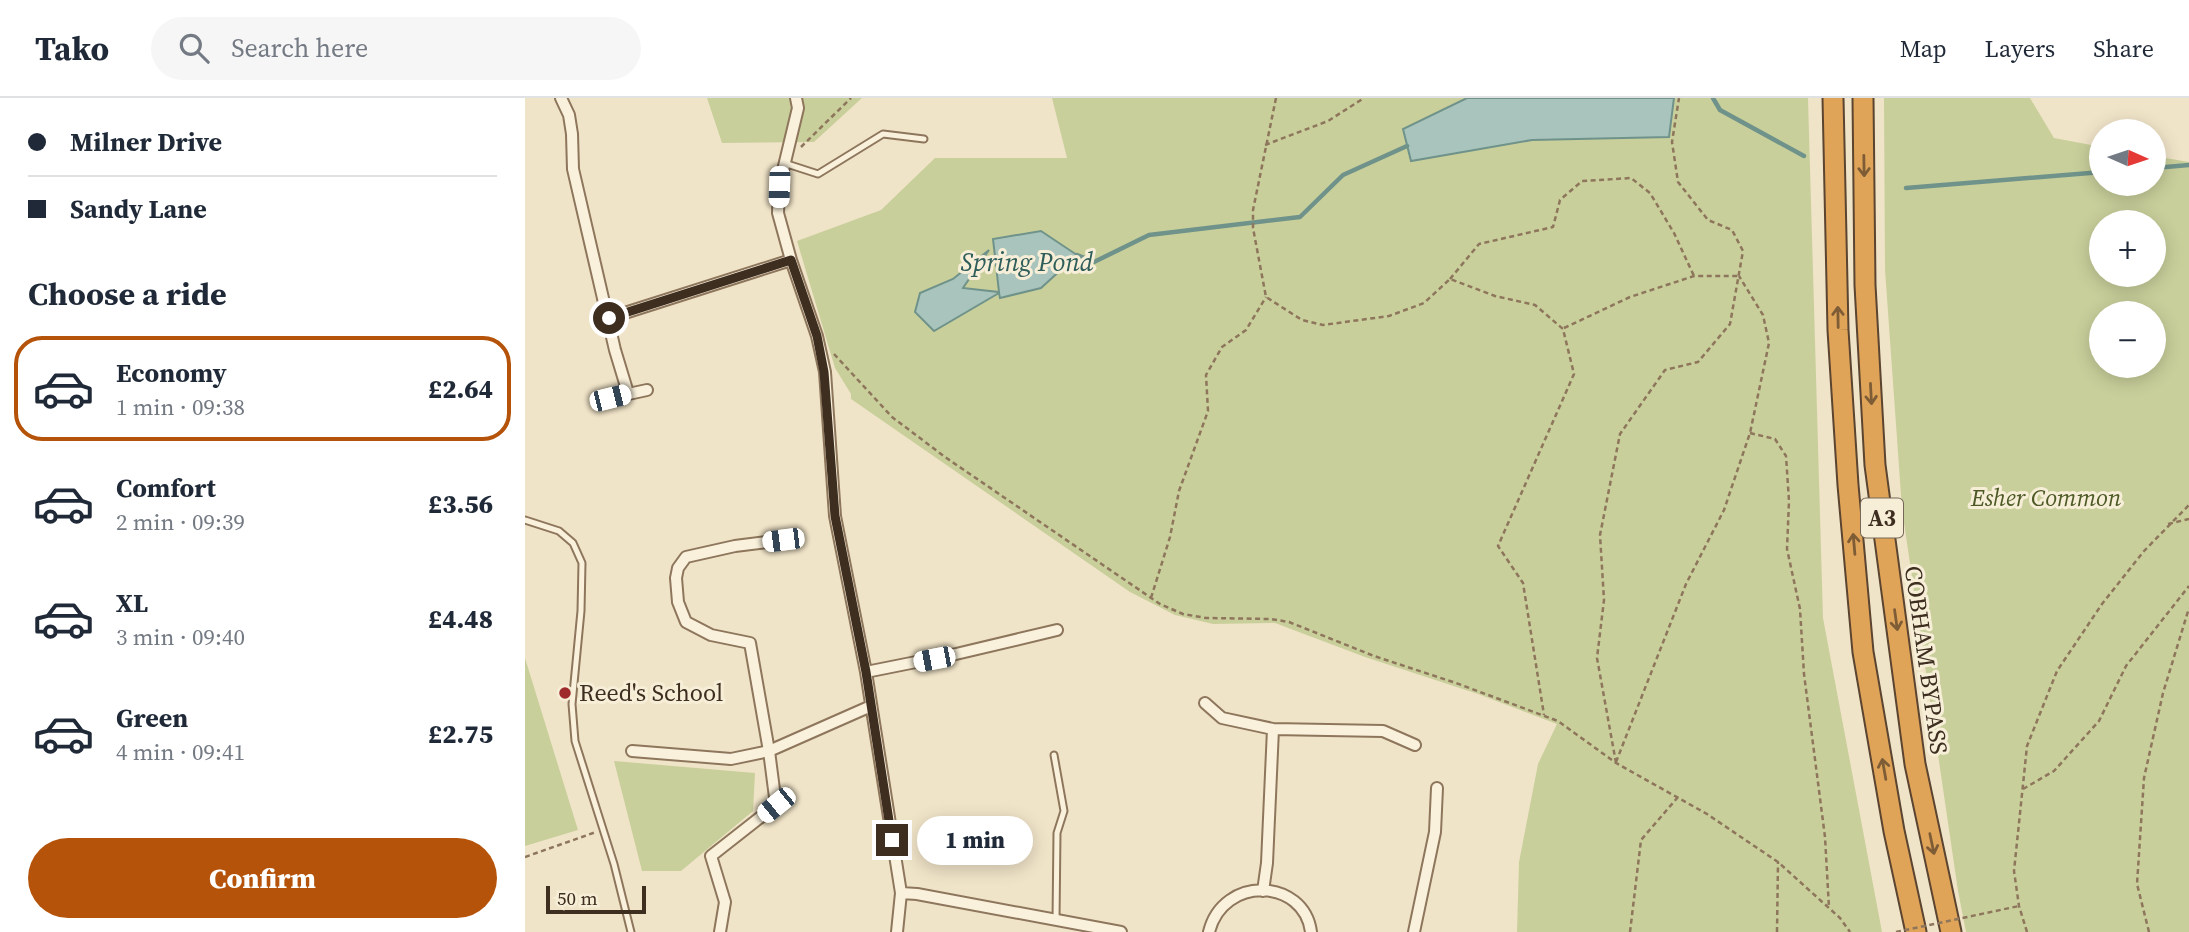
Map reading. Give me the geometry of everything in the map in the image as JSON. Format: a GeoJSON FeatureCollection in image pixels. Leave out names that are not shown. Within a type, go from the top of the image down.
{"type":"FeatureCollection","features":[{"type":"Feature","properties":{"kind":"highway","name":"A3"},"geometry":{"type":"LineString","coordinates":[[1833,98],[1838,330],[1863,652],[1894,831],[1916,932]]}},
{"type":"Feature","properties":{"kind":"highway","name":"COBHAM BYPASS"},"geometry":{"type":"LineString","coordinates":[[1863,98],[1865,285],[1875,465],[1915,764],[1951,932]]}},
{"type":"Feature","properties":{"kind":"street"},"geometry":{"type":"LineString","coordinates":[[561,98],[569,115],[573,169],[615,350],[628,393]]}},
{"type":"Feature","properties":{"kind":"street"},"geometry":{"type":"LineString","coordinates":[[796,98],[798,108],[779,187],[778,212],[817,336],[829,410],[835,516],[866,672],[901,893],[897,932]]}},
{"type":"Feature","properties":{"kind":"street"},"geometry":{"type":"LineString","coordinates":[[609,318],[791,260]]}},
{"type":"Feature","properties":{"kind":"street"},"geometry":{"type":"LineString","coordinates":[[610,398],[647,390]]}},
{"type":"Feature","properties":{"kind":"street"},"geometry":{"type":"LineString","coordinates":[[720,932],[725,902],[711,856],[776,805],[750,643],[711,635],[686,622],[678,602],[676,578],[678,568],[686,557],[735,546],[783,540]]}},
{"type":"Feature","properties":{"kind":"street"},"geometry":{"type":"LineString","coordinates":[[866,672],[1058,630]]}},
{"type":"Feature","properties":{"kind":"street"},"geometry":{"type":"LineString","coordinates":[[1205,703],[1222,718],[1273,729],[1383,731],[1415,745]]}},
{"type":"Feature","properties":{"kind":"street"},"geometry":{"type":"LineString","coordinates":[[632,751],[731,760],[769,751],[871,706]]}},
{"type":"Feature","properties":{"kind":"street"},"geometry":{"type":"LineString","coordinates":[[1263,891],[1267,863],[1273,729]]}},
{"type":"Feature","properties":{"kind":"street"},"geometry":{"type":"LineString","coordinates":[[1414,932],[1435,832],[1437,788]]}},
{"type":"Feature","properties":{"kind":"street"},"geometry":{"type":"LineString","coordinates":[[1209,932],[1219,909],[1233,897],[1249,890],[1275,891],[1297,904],[1310,925],[1311,932]]}},
{"type":"Feature","properties":{"kind":"street"},"geometry":{"type":"LineString","coordinates":[[901,893],[1121,932]]}},
{"type":"Feature","properties":{"kind":"lane"},"geometry":{"type":"LineString","coordinates":[[784,163],[818,174],[883,134],[924,139]]}},
{"type":"Feature","properties":{"kind":"lane"},"geometry":{"type":"LineString","coordinates":[[525,520],[559,531],[573,543],[582,563],[581,611],[572,704],[575,741],[631,932]]}},
{"type":"Feature","properties":{"kind":"lane"},"geometry":{"type":"LineString","coordinates":[[1054,755],[1064,811],[1057,833],[1056,920]]}},
{"type":"Feature","properties":{"kind":"path"},"geometry":{"type":"LineString","coordinates":[[784,163],[851,98]]}},
{"type":"Feature","properties":{"kind":"path"},"geometry":{"type":"LineString","coordinates":[[1151,598],[1170,537],[1179,491],[1208,411],[1206,375],[1222,347],[1246,330],[1266,297],[1253,228],[1253,210],[1276,98]]}},
{"type":"Feature","properties":{"kind":"path"},"geometry":{"type":"LineString","coordinates":[[1265,145],[1328,121],[1364,98]]}},
{"type":"Feature","properties":{"kind":"path"},"geometry":{"type":"LineString","coordinates":[[1616,763],[1597,658],[1604,600],[1600,535],[1620,434],[1665,370],[1697,362],[1730,324],[1743,251],[1732,230],[1708,220],[1678,182],[1672,142],[1679,98]]}},
{"type":"Feature","properties":{"kind":"path"},"geometry":{"type":"LineString","coordinates":[[1266,297],[1302,320],[1324,325],[1389,316],[1424,303],[1450,279],[1479,244],[1553,227],[1560,200],[1582,181],[1631,178],[1650,193],[1674,233],[1694,276]]}},
{"type":"Feature","properties":{"kind":"path"},"geometry":{"type":"LineString","coordinates":[[1563,329],[1630,297],[1694,276],[1739,276]]}},
{"type":"Feature","properties":{"kind":"path"},"geometry":{"type":"LineString","coordinates":[[1616,763],[1686,584],[1724,510],[1750,433],[1769,343],[1763,314],[1739,276]]}},
{"type":"Feature","properties":{"kind":"path"},"geometry":{"type":"LineString","coordinates":[[1450,279],[1495,296],[1535,306],[1563,329],[1574,374],[1498,546],[1523,583],[1543,715]]}},
{"type":"Feature","properties":{"kind":"path"},"geometry":{"type":"LineString","coordinates":[[817,336],[893,417],[945,457],[1151,598],[1183,614],[1206,618],[1271,619],[1289,622],[1374,656],[1558,721],[1616,763],[1707,814],[1778,862],[1840,918],[1850,932]]}},
{"type":"Feature","properties":{"kind":"path"},"geometry":{"type":"LineString","coordinates":[[1750,433],[1775,439],[1786,456],[1789,501],[1787,549],[1800,609],[1804,674],[1823,824],[1829,908]]}},
{"type":"Feature","properties":{"kind":"path"},"geometry":{"type":"LineString","coordinates":[[2027,932],[2019,906],[2014,871],[2027,746],[2057,671],[2102,604],[2168,524],[2189,505]]}},
{"type":"Feature","properties":{"kind":"path"},"geometry":{"type":"LineString","coordinates":[[2168,524],[2189,519]]}},
{"type":"Feature","properties":{"kind":"path"},"geometry":{"type":"LineString","coordinates":[[2023,789],[2054,771],[2099,721],[2126,666],[2189,586]]}},
{"type":"Feature","properties":{"kind":"path"},"geometry":{"type":"LineString","coordinates":[[2149,932],[2137,884],[2144,778],[2163,692],[2189,608]]}},
{"type":"Feature","properties":{"kind":"path"},"geometry":{"type":"LineString","coordinates":[[1630,932],[1641,840],[1678,797]]}},
{"type":"Feature","properties":{"kind":"path"},"geometry":{"type":"LineString","coordinates":[[525,857],[603,830]]}},
{"type":"Feature","properties":{"kind":"path"},"geometry":{"type":"LineString","coordinates":[[1777,932],[1778,862]]}},
{"type":"Feature","properties":{"kind":"path"},"geometry":{"type":"LineString","coordinates":[[1896,932],[2019,906]]}},
{"type":"Feature","properties":{"kind":"green space"},"geometry":{"type":"Polygon","coordinates":[[[707,98],[862,98],[814,142],[722,143],[707,98]]]}},
{"type":"Feature","properties":{"kind":"green space"},"geometry":{"type":"Polygon","coordinates":[[[1052,98],[1808,98],[1823,618],[1882,932],[1517,932],[1519,862],[1538,764],[1557,724],[1275,623],[1213,624],[1175,615],[1130,592],[851,399],[851,394],[835,368],[797,241],[881,210],[935,158],[1067,158],[1052,98]]]}},
{"type":"Feature","properties":{"kind":"green space","name":"Esher Common"},"geometry":{"type":"Polygon","coordinates":[[[1884,98],[2030,98],[2054,138],[2089,145],[2089,196],[2167,196],[2167,158],[2189,162],[2189,932],[1966,932],[1902,509],[1885,270],[1884,98]]]}},
{"type":"Feature","properties":{"kind":"green space"},"geometry":{"type":"Polygon","coordinates":[[[525,658],[578,830],[525,846],[525,658]]]}},
{"type":"Feature","properties":{"kind":"green space"},"geometry":{"type":"Polygon","coordinates":[[[614,761],[755,773],[753,811],[681,871],[642,871],[614,761]]]}},
{"type":"Feature","properties":{"kind":"water"},"geometry":{"type":"Polygon","coordinates":[[[1467,98],[1674,98],[1669,137],[1532,140],[1411,161],[1403,129],[1467,98]]]}},
{"type":"Feature","properties":{"kind":"water","name":"Spring Pond"},"geometry":{"type":"Polygon","coordinates":[[[1041,231],[1077,255],[1041,288],[1000,298],[999,293],[934,331],[915,312],[920,293],[953,279],[989,250],[963,288],[999,292],[993,239],[1041,231]]]}},
{"type":"Feature","properties":{"kind":"waterway"},"geometry":{"type":"LineString","coordinates":[[1713,98],[1720,110],[1804,156]]}},
{"type":"Feature","properties":{"kind":"waterway","name":"Spring Pond"},"geometry":{"type":"LineString","coordinates":[[1077,255],[1094,262],[1149,235],[1300,217],[1343,175],[1407,146]]}},
{"type":"Feature","properties":{"kind":"waterway"},"geometry":{"type":"LineString","coordinates":[[2167,167],[2189,165]]}},
{"type":"Feature","properties":{"kind":"waterway"},"geometry":{"type":"LineString","coordinates":[[1906,188],[2089,173]]}},
{"type":"Feature","properties":{"kind":"place","name":"Reed's School"},"geometry":{"type":"Point","coordinates":[565,693]}},
{"type":"Feature","properties":{"kind":"route"},"geometry":{"type":"LineString","coordinates":[[609,318],[791,260],[817,336],[824,372],[835,516],[866,672],[892,840]]}}]}
